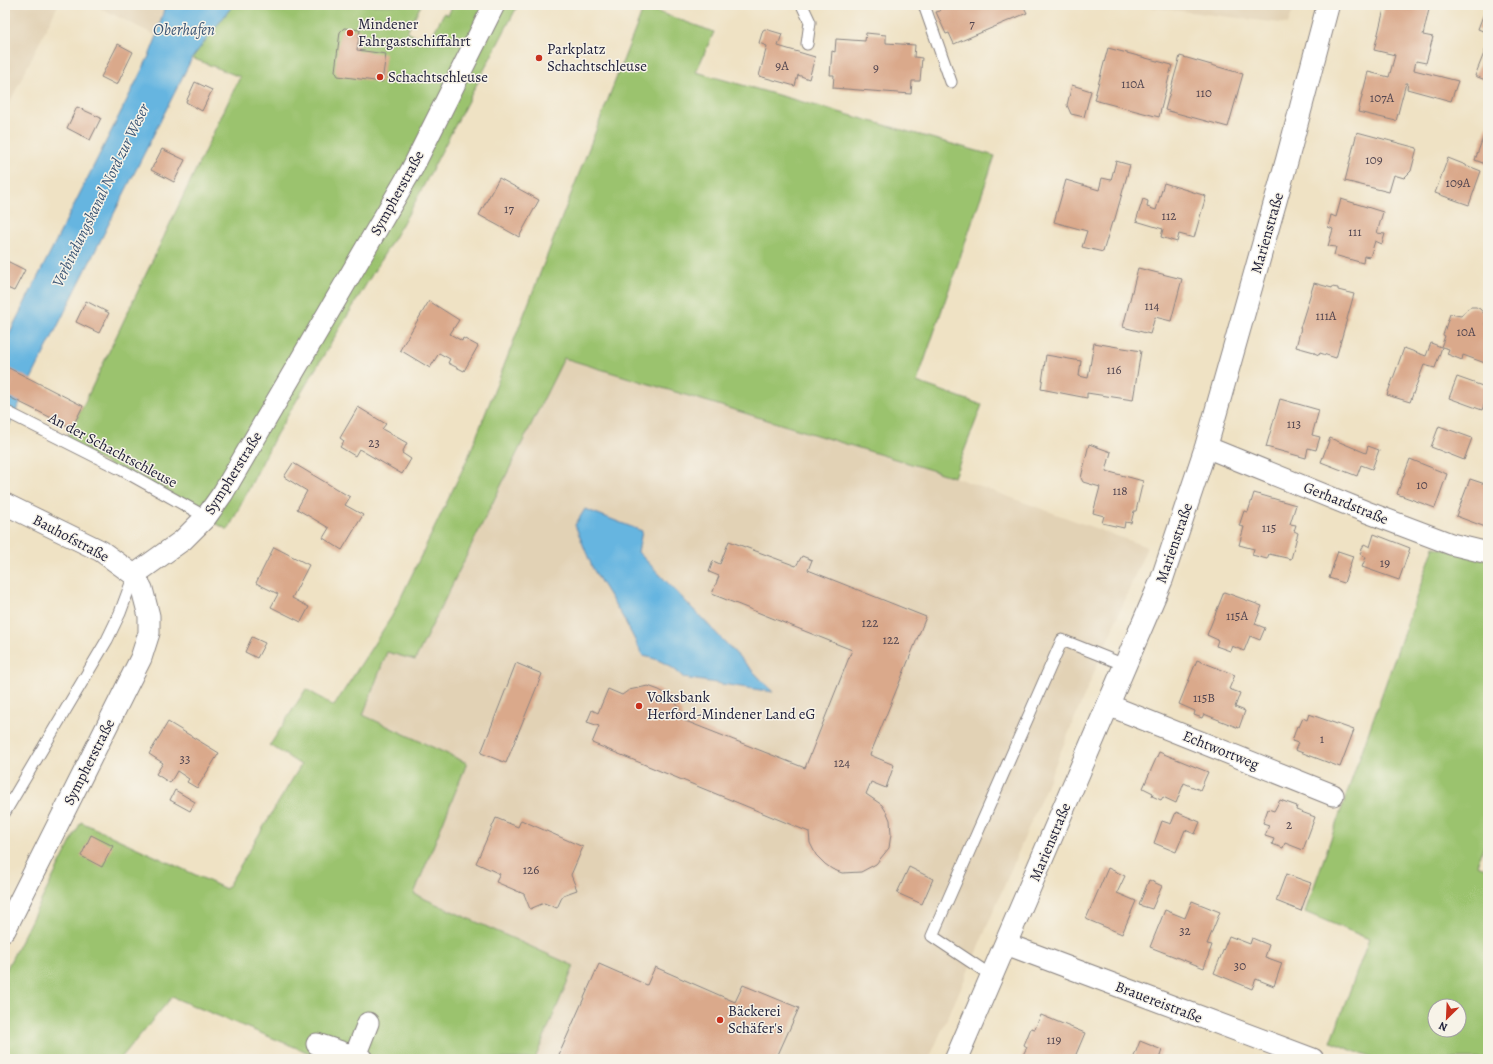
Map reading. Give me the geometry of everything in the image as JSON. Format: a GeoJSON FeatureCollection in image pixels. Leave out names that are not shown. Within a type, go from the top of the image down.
{"type":"FeatureCollection","features":[{"type":"Feature","properties":{"kind":"main road","name":"Marienstraße"},"geometry":{"type":"LineString","coordinates":[[956,1059],[1126,666],[1162,579],[1206,446],[1287,160],[1328,5]]}},
{"type":"Feature","properties":{"kind":"street","name":"Sympherstraße"},"geometry":{"type":"LineString","coordinates":[[5,930],[141,658],[149,633],[149,616],[142,589],[134,575],[183,540],[206,517],[223,493],[412,169],[494,5]]}},
{"type":"Feature","properties":{"kind":"street","name":"Gerhardstraße"},"geometry":{"type":"LineString","coordinates":[[1206,446],[1364,511],[1451,544],[1488,553]]}},
{"type":"Feature","properties":{"kind":"street","name":"Bauhofstraße"},"geometry":{"type":"LineString","coordinates":[[9,506],[101,552],[134,575]]}},
{"type":"Feature","properties":{"kind":"street","name":"Echtwortweg"},"geometry":{"type":"LineString","coordinates":[[1108,705],[1333,795]]}},
{"type":"Feature","properties":{"kind":"street","name":"Brauereistraße"},"geometry":{"type":"LineString","coordinates":[[1006,944],[1313,1059]]}},
{"type":"Feature","properties":{"kind":"street"},"geometry":{"type":"LineString","coordinates":[[317,1044],[358,1058],[368,1023]]}},
{"type":"Feature","properties":{"kind":"lane"},"geometry":{"type":"LineString","coordinates":[[802,5],[810,22],[807,44]]}},
{"type":"Feature","properties":{"kind":"lane"},"geometry":{"type":"LineString","coordinates":[[924,5],[951,82]]}},
{"type":"Feature","properties":{"kind":"lane","name":"An der Schachtschleuse"},"geometry":{"type":"LineString","coordinates":[[5,410],[122,470],[206,517]]}},
{"type":"Feature","properties":{"kind":"lane"},"geometry":{"type":"LineString","coordinates":[[5,812],[107,640],[120,614],[134,575]]}},
{"type":"Feature","properties":{"kind":"lane"},"geometry":{"type":"LineString","coordinates":[[992,976],[932,936],[1062,640],[1126,666]]}},
{"type":"Feature","properties":{"kind":"shaded area"},"geometry":{"type":"Polygon","coordinates":[[[5,5],[58,5],[5,112],[5,5]]]}},
{"type":"Feature","properties":{"kind":"shaded area"},"geometry":{"type":"Polygon","coordinates":[[[94,5],[165,5],[157,36],[94,5]]]}},
{"type":"Feature","properties":{"kind":"shaded area"},"geometry":{"type":"Polygon","coordinates":[[[1132,5],[1295,5],[1288,24],[1132,5]]]}},
{"type":"Feature","properties":{"kind":"shaded area"},"geometry":{"type":"Polygon","coordinates":[[[563,358],[954,477],[1147,547],[967,974],[929,1059],[535,1059],[574,966],[414,894],[467,764],[363,715],[388,652],[415,660],[563,358]]]}},
{"type":"Feature","properties":{"kind":"green space"},"geometry":{"type":"Polygon","coordinates":[[[233,5],[421,5],[407,32],[428,43],[444,13],[448,15],[453,5],[518,5],[413,206],[276,435],[228,530],[65,441],[240,77],[192,58],[233,5]]]}},
{"type":"Feature","properties":{"kind":"green space"},"geometry":{"type":"Polygon","coordinates":[[[644,7],[714,32],[696,72],[995,156],[917,382],[982,405],[954,477],[564,358],[415,660],[387,652],[363,715],[467,763],[414,894],[574,966],[535,1059],[324,1059],[172,997],[120,1059],[5,1059],[5,972],[81,822],[226,889],[301,765],[270,745],[306,689],[334,706],[392,616],[468,458],[644,7]]]}},
{"type":"Feature","properties":{"kind":"green space"},"geometry":{"type":"Polygon","coordinates":[[[1434,547],[1488,560],[1488,835],[1477,865],[1488,869],[1488,1059],[1374,1059],[1331,1042],[1369,939],[1305,912],[1434,547]]]}},
{"type":"Feature","properties":{"kind":"water"},"geometry":{"type":"Polygon","coordinates":[[[165,5],[233,5],[192,58],[31,379],[5,434],[5,342],[149,56],[157,36],[165,5]]]}},
{"type":"Feature","properties":{"kind":"water"},"geometry":{"type":"Polygon","coordinates":[[[585,509],[642,531],[638,552],[773,692],[684,678],[665,664],[655,659],[643,656],[624,619],[593,569],[575,525],[585,509]]]}},
{"type":"Feature","properties":{"kind":"building"},"geometry":{"type":"Polygon","coordinates":[[[937,5],[1023,5],[1027,13],[954,44],[949,33],[946,34],[936,12],[940,11],[937,5]]]}},
{"type":"Feature","properties":{"kind":"building"},"geometry":{"type":"Polygon","coordinates":[[[1385,5],[1430,5],[1423,35],[1433,37],[1426,63],[1416,61],[1414,70],[1458,81],[1451,101],[1407,89],[1408,83],[1406,83],[1396,121],[1358,112],[1368,72],[1389,77],[1395,55],[1374,50],[1385,5]]]}},
{"type":"Feature","properties":{"kind":"building"},"geometry":{"type":"Polygon","coordinates":[[[1487,5],[1488,6],[1488,33],[1478,29],[1487,5]]]}},
{"type":"Feature","properties":{"kind":"building"},"geometry":{"type":"Polygon","coordinates":[[[344,28],[360,30],[357,50],[386,54],[382,82],[338,76],[335,71],[340,32],[344,28]]]}},
{"type":"Feature","properties":{"kind":"building"},"geometry":{"type":"Polygon","coordinates":[[[765,29],[782,34],[778,46],[815,57],[809,79],[798,75],[795,86],[759,76],[767,46],[759,43],[763,30],[765,29]]]}},
{"type":"Feature","properties":{"kind":"building"},"geometry":{"type":"Polygon","coordinates":[[[866,33],[886,35],[886,43],[915,45],[914,57],[922,58],[920,81],[912,81],[911,94],[833,88],[834,75],[830,75],[832,51],[835,52],[836,39],[865,41],[866,33]]]}},
{"type":"Feature","properties":{"kind":"building"},"geometry":{"type":"Polygon","coordinates":[[[1488,43],[1488,81],[1475,76],[1488,43]]]}},
{"type":"Feature","properties":{"kind":"building"},"geometry":{"type":"Polygon","coordinates":[[[118,44],[133,52],[117,85],[101,77],[118,44]]]}},
{"type":"Feature","properties":{"kind":"building"},"geometry":{"type":"Polygon","coordinates":[[[1108,48],[1172,65],[1159,117],[1094,100],[1108,48]]]}},
{"type":"Feature","properties":{"kind":"building"},"geometry":{"type":"Polygon","coordinates":[[[1180,56],[1243,74],[1228,127],[1165,110],[1180,56]]]}},
{"type":"Feature","properties":{"kind":"building"},"geometry":{"type":"Polygon","coordinates":[[[195,82],[212,90],[202,111],[186,102],[195,82]]]}},
{"type":"Feature","properties":{"kind":"building"},"geometry":{"type":"Polygon","coordinates":[[[1072,85],[1091,91],[1084,117],[1071,114],[1067,105],[1072,85]]]}},
{"type":"Feature","properties":{"kind":"building"},"geometry":{"type":"Polygon","coordinates":[[[77,107],[101,118],[90,140],[67,128],[77,107]]]}},
{"type":"Feature","properties":{"kind":"building"},"geometry":{"type":"Polygon","coordinates":[[[1488,124],[1488,165],[1475,160],[1488,124]]]}},
{"type":"Feature","properties":{"kind":"building"},"geometry":{"type":"Polygon","coordinates":[[[1357,132],[1417,148],[1411,171],[1404,178],[1394,175],[1389,192],[1345,181],[1357,132]]]}},
{"type":"Feature","properties":{"kind":"building"},"geometry":{"type":"Polygon","coordinates":[[[162,149],[185,160],[174,182],[151,170],[162,149]]]}},
{"type":"Feature","properties":{"kind":"building"},"geometry":{"type":"Polygon","coordinates":[[[1448,158],[1481,171],[1469,205],[1435,193],[1448,158]]]}},
{"type":"Feature","properties":{"kind":"building"},"geometry":{"type":"Polygon","coordinates":[[[1116,161],[1130,165],[1114,222],[1112,222],[1103,252],[1082,247],[1087,231],[1054,222],[1066,180],[1099,190],[1102,178],[1111,180],[1116,161]]]}},
{"type":"Feature","properties":{"kind":"building"},"geometry":{"type":"Polygon","coordinates":[[[499,178],[539,200],[519,237],[479,215],[499,178]]]}},
{"type":"Feature","properties":{"kind":"building"},"geometry":{"type":"Polygon","coordinates":[[[1164,183],[1206,196],[1194,238],[1179,234],[1177,242],[1161,237],[1163,229],[1136,221],[1143,199],[1148,201],[1147,207],[1156,210],[1164,183]]]}},
{"type":"Feature","properties":{"kind":"building"},"geometry":{"type":"Polygon","coordinates":[[[1341,199],[1383,212],[1377,233],[1385,234],[1382,244],[1375,241],[1370,257],[1364,256],[1363,263],[1334,255],[1336,247],[1328,246],[1333,229],[1328,227],[1331,215],[1336,217],[1341,199]]]}},
{"type":"Feature","properties":{"kind":"building"},"geometry":{"type":"Polygon","coordinates":[[[5,260],[25,270],[14,291],[5,287],[5,260]]]}},
{"type":"Feature","properties":{"kind":"building"},"geometry":{"type":"Polygon","coordinates":[[[1138,268],[1182,279],[1171,321],[1155,317],[1150,334],[1123,327],[1138,268]]]}},
{"type":"Feature","properties":{"kind":"building"},"geometry":{"type":"Polygon","coordinates":[[[1314,283],[1332,288],[1338,288],[1338,290],[1354,294],[1336,358],[1320,353],[1319,355],[1296,347],[1300,328],[1314,283]]]}},
{"type":"Feature","properties":{"kind":"building"},"geometry":{"type":"Polygon","coordinates":[[[86,301],[109,313],[99,333],[76,322],[86,301]]]}},
{"type":"Feature","properties":{"kind":"building"},"geometry":{"type":"Polygon","coordinates":[[[429,301],[459,320],[450,334],[462,341],[463,338],[478,346],[464,371],[448,363],[450,359],[439,353],[430,368],[400,350],[429,301]]]}},
{"type":"Feature","properties":{"kind":"building"},"geometry":{"type":"Polygon","coordinates":[[[1471,307],[1480,309],[1486,316],[1485,325],[1488,326],[1488,354],[1485,363],[1463,355],[1462,360],[1447,354],[1449,349],[1442,347],[1435,368],[1424,365],[1410,402],[1387,395],[1404,348],[1426,356],[1431,343],[1441,347],[1445,336],[1443,335],[1450,314],[1461,316],[1471,307]]]}},
{"type":"Feature","properties":{"kind":"building"},"geometry":{"type":"Polygon","coordinates":[[[1094,343],[1141,351],[1133,400],[1087,393],[1087,398],[1041,389],[1046,355],[1081,361],[1079,376],[1088,378],[1094,343]]]}},
{"type":"Feature","properties":{"kind":"building"},"geometry":{"type":"Polygon","coordinates":[[[5,366],[83,406],[72,428],[5,395],[5,366]]]}},
{"type":"Feature","properties":{"kind":"building"},"geometry":{"type":"Polygon","coordinates":[[[1457,377],[1488,388],[1488,395],[1482,410],[1449,398],[1457,377]]]}},
{"type":"Feature","properties":{"kind":"building"},"geometry":{"type":"Polygon","coordinates":[[[1280,399],[1319,410],[1312,435],[1320,437],[1316,450],[1308,448],[1306,458],[1266,447],[1280,399]]]}},
{"type":"Feature","properties":{"kind":"building"},"geometry":{"type":"Polygon","coordinates":[[[358,407],[386,424],[382,429],[407,443],[402,453],[411,459],[402,474],[359,449],[355,456],[340,447],[344,441],[340,438],[358,407]]]}},
{"type":"Feature","properties":{"kind":"building"},"geometry":{"type":"Polygon","coordinates":[[[1439,426],[1472,438],[1464,460],[1431,447],[1439,426]]]}},
{"type":"Feature","properties":{"kind":"building"},"geometry":{"type":"Polygon","coordinates":[[[1330,438],[1366,453],[1368,446],[1379,450],[1372,469],[1361,465],[1357,476],[1321,462],[1330,438]]]}},
{"type":"Feature","properties":{"kind":"building"},"geometry":{"type":"Polygon","coordinates":[[[1089,444],[1111,452],[1106,471],[1143,481],[1136,511],[1134,511],[1131,523],[1125,522],[1124,528],[1102,523],[1104,516],[1093,513],[1100,487],[1083,482],[1081,478],[1089,444]]]}},
{"type":"Feature","properties":{"kind":"building"},"geometry":{"type":"Polygon","coordinates":[[[1410,459],[1447,474],[1435,508],[1397,494],[1410,459]]]}},
{"type":"Feature","properties":{"kind":"building"},"geometry":{"type":"Polygon","coordinates":[[[293,463],[350,497],[345,505],[363,515],[342,550],[323,538],[329,528],[297,509],[307,491],[284,477],[293,463]]]}},
{"type":"Feature","properties":{"kind":"building"},"geometry":{"type":"Polygon","coordinates":[[[1470,479],[1488,485],[1488,528],[1456,516],[1470,479]]]}},
{"type":"Feature","properties":{"kind":"building"},"geometry":{"type":"Polygon","coordinates":[[[1254,493],[1296,505],[1290,524],[1296,525],[1294,531],[1298,533],[1291,559],[1269,554],[1267,559],[1252,555],[1254,549],[1239,545],[1244,527],[1239,526],[1244,511],[1248,512],[1254,493]]]}},
{"type":"Feature","properties":{"kind":"building"},"geometry":{"type":"Polygon","coordinates":[[[1374,534],[1410,548],[1399,580],[1362,567],[1366,557],[1360,554],[1364,544],[1370,547],[1374,534]]]}},
{"type":"Feature","properties":{"kind":"building","name":"Volksbank Herford-Mindener Land eG"},"geometry":{"type":"Polygon","coordinates":[[[729,541],[796,566],[802,556],[812,560],[808,570],[926,617],[870,755],[894,765],[886,788],[871,782],[866,794],[882,805],[890,820],[891,834],[889,848],[876,864],[861,872],[842,873],[825,864],[816,855],[810,843],[809,832],[592,743],[599,726],[587,722],[592,710],[598,713],[608,689],[622,695],[629,690],[648,686],[668,695],[676,703],[683,720],[805,768],[852,650],[712,594],[719,576],[709,572],[713,561],[720,564],[729,541]]]}},
{"type":"Feature","properties":{"kind":"building"},"geometry":{"type":"Polygon","coordinates":[[[274,547],[309,565],[292,598],[309,607],[301,622],[271,607],[278,594],[256,583],[274,547]]]}},
{"type":"Feature","properties":{"kind":"building"},"geometry":{"type":"Polygon","coordinates":[[[1338,551],[1353,556],[1344,583],[1329,578],[1338,551]]]}},
{"type":"Feature","properties":{"kind":"building"},"geometry":{"type":"Polygon","coordinates":[[[1224,592],[1262,606],[1255,624],[1265,628],[1260,640],[1250,636],[1244,651],[1232,646],[1230,651],[1216,646],[1218,640],[1207,635],[1224,592]]]}},
{"type":"Feature","properties":{"kind":"building"},"geometry":{"type":"Polygon","coordinates":[[[252,637],[265,643],[257,658],[245,652],[252,637]]]}},
{"type":"Feature","properties":{"kind":"building"},"geometry":{"type":"Polygon","coordinates":[[[1197,660],[1235,675],[1229,689],[1240,693],[1235,707],[1245,711],[1239,728],[1204,714],[1202,718],[1194,715],[1195,711],[1179,704],[1197,660]]]}},
{"type":"Feature","properties":{"kind":"building"},"geometry":{"type":"Polygon","coordinates":[[[516,663],[542,674],[506,763],[481,753],[516,663]]]}},
{"type":"Feature","properties":{"kind":"building"},"geometry":{"type":"Polygon","coordinates":[[[1309,714],[1354,730],[1340,767],[1295,750],[1298,743],[1292,741],[1297,726],[1299,727],[1303,718],[1307,720],[1309,714]]]}},
{"type":"Feature","properties":{"kind":"building"},"geometry":{"type":"Polygon","coordinates":[[[168,722],[219,753],[197,788],[187,782],[189,779],[177,771],[170,783],[156,774],[163,763],[149,754],[168,722]]]}},
{"type":"Feature","properties":{"kind":"building"},"geometry":{"type":"Polygon","coordinates":[[[1159,752],[1208,772],[1200,790],[1184,783],[1176,803],[1163,797],[1161,800],[1152,796],[1153,793],[1143,788],[1159,752]]]}},
{"type":"Feature","properties":{"kind":"building"},"geometry":{"type":"Polygon","coordinates":[[[175,790],[195,802],[190,811],[170,800],[175,790]]]}},
{"type":"Feature","properties":{"kind":"building"},"geometry":{"type":"Polygon","coordinates":[[[1280,800],[1297,806],[1296,810],[1315,817],[1303,850],[1285,843],[1283,848],[1272,844],[1274,839],[1265,836],[1269,825],[1263,823],[1268,809],[1274,811],[1280,800]]]}},
{"type":"Feature","properties":{"kind":"building"},"geometry":{"type":"Polygon","coordinates":[[[1176,812],[1200,822],[1195,834],[1185,830],[1176,852],[1154,843],[1162,821],[1171,824],[1176,812]]]}},
{"type":"Feature","properties":{"kind":"building"},"geometry":{"type":"Polygon","coordinates":[[[496,818],[518,827],[521,820],[583,847],[571,875],[577,890],[563,895],[557,908],[544,903],[530,909],[524,894],[496,882],[500,874],[476,863],[496,818]]]}},
{"type":"Feature","properties":{"kind":"building"},"geometry":{"type":"Polygon","coordinates":[[[91,835],[113,846],[102,867],[81,856],[91,835]]]}},
{"type":"Feature","properties":{"kind":"building"},"geometry":{"type":"Polygon","coordinates":[[[909,867],[933,879],[922,904],[897,893],[909,867]]]}},
{"type":"Feature","properties":{"kind":"building"},"geometry":{"type":"Polygon","coordinates":[[[1108,868],[1125,876],[1117,893],[1136,901],[1122,934],[1086,919],[1108,868]]]}},
{"type":"Feature","properties":{"kind":"building"},"geometry":{"type":"Polygon","coordinates":[[[1286,874],[1311,883],[1301,911],[1276,901],[1286,874]]]}},
{"type":"Feature","properties":{"kind":"building"},"geometry":{"type":"Polygon","coordinates":[[[1149,880],[1162,886],[1152,909],[1139,905],[1149,880]]]}},
{"type":"Feature","properties":{"kind":"building"},"geometry":{"type":"Polygon","coordinates":[[[1192,901],[1220,912],[1207,944],[1212,945],[1204,968],[1150,947],[1165,910],[1185,918],[1192,901]]]}},
{"type":"Feature","properties":{"kind":"building"},"geometry":{"type":"Polygon","coordinates":[[[1229,936],[1250,944],[1252,938],[1269,945],[1265,957],[1282,963],[1274,986],[1256,979],[1252,989],[1214,973],[1229,936]]]}},
{"type":"Feature","properties":{"kind":"building"},"geometry":{"type":"Polygon","coordinates":[[[599,964],[647,985],[655,967],[735,1002],[743,985],[799,1008],[776,1059],[557,1059],[599,964]]]}},
{"type":"Feature","properties":{"kind":"building"},"geometry":{"type":"Polygon","coordinates":[[[1041,1015],[1085,1033],[1074,1059],[1021,1059],[1027,1047],[1024,1045],[1031,1028],[1035,1029],[1041,1015]]]}},
{"type":"Feature","properties":{"kind":"building"},"geometry":{"type":"Polygon","coordinates":[[[1140,1041],[1162,1050],[1159,1059],[1133,1059],[1140,1041]]]}},
{"type":"Feature","properties":{"kind":"place","name":"Mindener Fahrgastschiffahrt"},"geometry":{"type":"Point","coordinates":[350,33]}},
{"type":"Feature","properties":{"kind":"place","name":"Parkplatz Schachtschleuse"},"geometry":{"type":"Point","coordinates":[539,58]}},
{"type":"Feature","properties":{"kind":"place","name":"Schachtschleuse"},"geometry":{"type":"Point","coordinates":[380,77]}},
{"type":"Feature","properties":{"kind":"place","name":"Volksbank Herford-Mindener Land eG"},"geometry":{"type":"Point","coordinates":[639,706]}},
{"type":"Feature","properties":{"kind":"place","name":"Bäckerei Schäfer's"},"geometry":{"type":"Point","coordinates":[720,1020]}},
{"type":"Feature","properties":{"kind":"water label","name":"Oberhafen"},"geometry":{"type":"Point","coordinates":[184,29]}},
{"type":"Feature","properties":{"kind":"water label","name":"Verbindungskanal Nord zur Weser"},"geometry":{"type":"Point","coordinates":[100,195]}}]}
